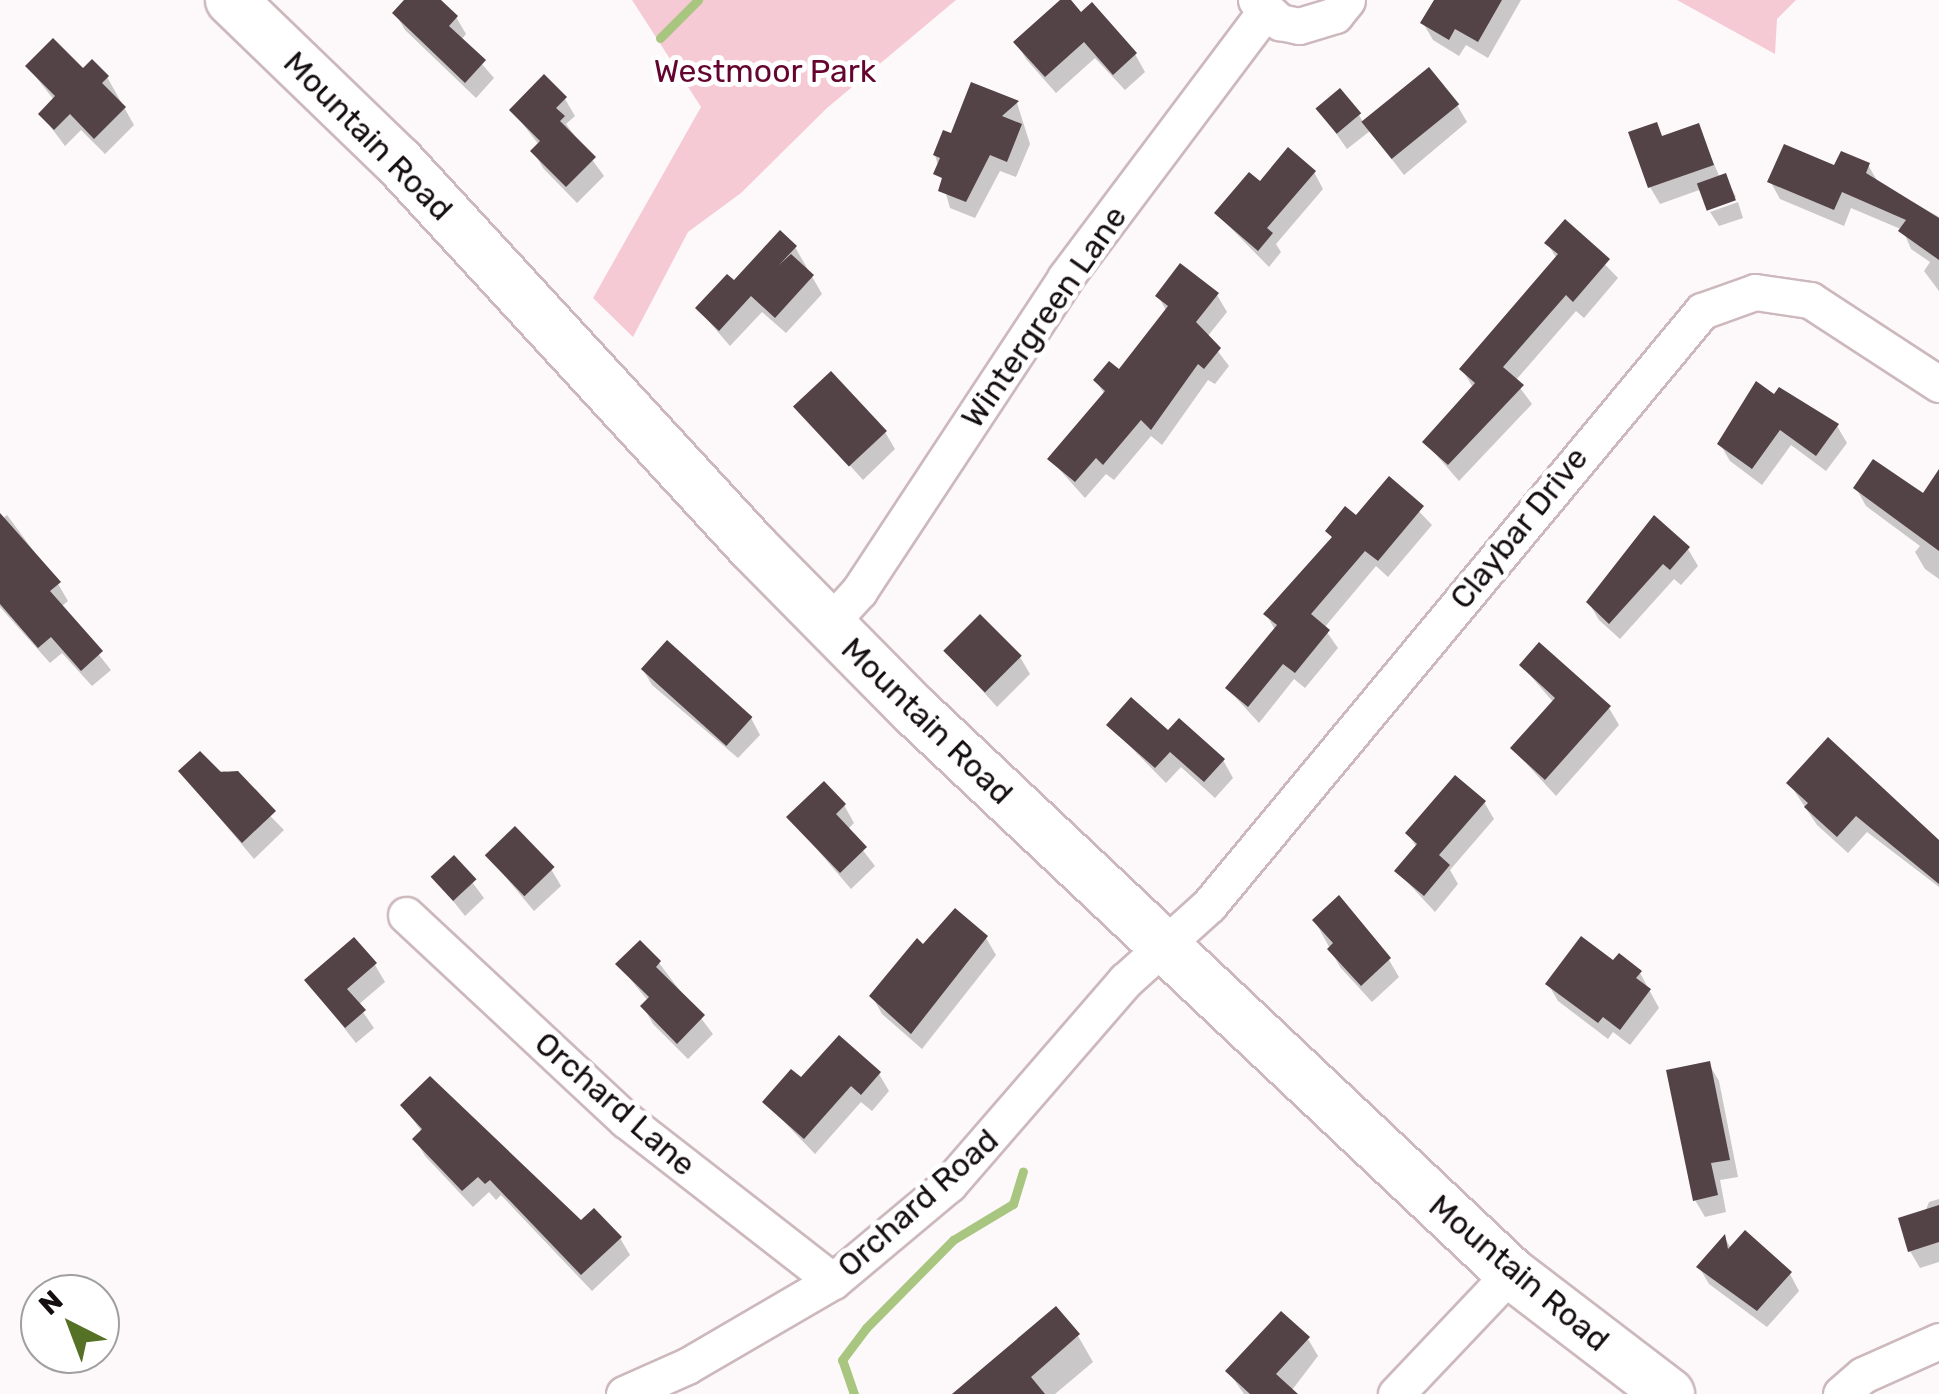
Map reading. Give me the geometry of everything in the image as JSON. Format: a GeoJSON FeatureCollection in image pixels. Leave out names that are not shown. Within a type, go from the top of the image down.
{"type":"FeatureCollection","features":[{"type":"Feature","properties":{"kind":"main road","name":"Mountain Road"},"geometry":{"type":"LineString","coordinates":[[230,0],[398,162],[828,624],[1162,948],[1511,1273],[1670,1394]]}},
{"type":"Feature","properties":{"kind":"street","name":"Wintergreen Lane"},"geometry":{"type":"LineString","coordinates":[[828,624],[859,591],[1065,278],[1260,6],[1299,26],[1334,15],[1347,0]]}},
{"type":"Feature","properties":{"kind":"street","name":"Claybar Drive"},"geometry":{"type":"LineString","coordinates":[[1162,948],[1209,905],[1702,311],[1756,292],[1810,300],[1939,384]]}},
{"type":"Feature","properties":{"kind":"street","name":"Orchard Lane"},"geometry":{"type":"LineString","coordinates":[[406,915],[626,1120],[833,1281]]}},
{"type":"Feature","properties":{"kind":"street","name":"Orchard Road"},"geometry":{"type":"LineString","coordinates":[[624,1394],[688,1366],[833,1281],[949,1184],[1126,980],[1162,948]]}},
{"type":"Feature","properties":{"kind":"street"},"geometry":{"type":"LineString","coordinates":[[1396,1394],[1511,1273]]}},
{"type":"Feature","properties":{"kind":"street"},"geometry":{"type":"LineString","coordinates":[[1841,1394],[1863,1376],[1939,1341]]}},
{"type":"Feature","properties":{"kind":"green space","name":"Westmoor Park"},"geometry":{"type":"Polygon","coordinates":[[[632,0],[956,0],[827,108],[741,193],[688,232],[633,337],[593,298],[701,107],[632,0]]]}},
{"type":"Feature","properties":{"kind":"green space"},"geometry":{"type":"Polygon","coordinates":[[[1677,0],[1796,0],[1777,19],[1775,54],[1677,0]]]}},
{"type":"Feature","properties":{"kind":"building"},"geometry":{"type":"Polygon","coordinates":[[[404,0],[441,0],[458,16],[449,26],[486,60],[465,83],[392,13],[404,0]]]}},
{"type":"Feature","properties":{"kind":"building"},"geometry":{"type":"Polygon","coordinates":[[[1060,0],[1071,0],[1081,12],[1092,2],[1137,53],[1113,75],[1084,42],[1045,77],[1013,42],[1060,0]]]}},
{"type":"Feature","properties":{"kind":"building"},"geometry":{"type":"Polygon","coordinates":[[[1434,0],[1502,0],[1478,42],[1455,29],[1449,40],[1420,23],[1434,0]]]}},
{"type":"Feature","properties":{"kind":"building"},"geometry":{"type":"Polygon","coordinates":[[[53,38],[83,68],[92,59],[109,76],[102,83],[126,107],[94,139],[70,114],[54,130],[38,114],[55,96],[25,66],[53,38]]]}},
{"type":"Feature","properties":{"kind":"building"},"geometry":{"type":"Polygon","coordinates":[[[1429,67],[1459,104],[1392,159],[1361,122],[1429,67]]]}},
{"type":"Feature","properties":{"kind":"building"},"geometry":{"type":"Polygon","coordinates":[[[544,74],[567,97],[556,108],[565,116],[560,121],[596,157],[566,187],[530,151],[540,141],[509,110],[544,74]]]}},
{"type":"Feature","properties":{"kind":"building"},"geometry":{"type":"Polygon","coordinates":[[[971,82],[1019,101],[1002,116],[1022,124],[1007,162],[990,155],[966,202],[938,191],[942,178],[933,174],[940,158],[933,155],[943,130],[951,133],[971,82]]]}},
{"type":"Feature","properties":{"kind":"building"},"geometry":{"type":"Polygon","coordinates":[[[1340,88],[1361,113],[1337,134],[1315,109],[1340,88]]]}},
{"type":"Feature","properties":{"kind":"building"},"geometry":{"type":"Polygon","coordinates":[[[1657,122],[1662,136],[1699,123],[1714,165],[1648,188],[1628,132],[1657,122]]]}},
{"type":"Feature","properties":{"kind":"building"},"geometry":{"type":"Polygon","coordinates":[[[1784,144],[1834,165],[1841,151],[1870,163],[1866,173],[1939,218],[1939,260],[1898,231],[1906,220],[1842,192],[1834,210],[1767,182],[1784,144]]]}},
{"type":"Feature","properties":{"kind":"building"},"geometry":{"type":"Polygon","coordinates":[[[1288,147],[1316,171],[1267,228],[1273,233],[1258,251],[1214,213],[1249,172],[1260,181],[1288,147]]]}},
{"type":"Feature","properties":{"kind":"building"},"geometry":{"type":"Polygon","coordinates":[[[1726,173],[1736,200],[1707,211],[1697,184],[1726,173]]]}},
{"type":"Feature","properties":{"kind":"building"},"geometry":{"type":"Polygon","coordinates":[[[1565,219],[1610,259],[1573,302],[1566,295],[1503,367],[1524,385],[1448,465],[1422,442],[1475,383],[1459,369],[1558,254],[1544,243],[1565,219]]]}},
{"type":"Feature","properties":{"kind":"building"},"geometry":{"type":"Polygon","coordinates":[[[780,230],[797,246],[779,265],[791,254],[814,275],[775,318],[751,296],[719,331],[695,308],[727,274],[734,280],[780,230]]]}},
{"type":"Feature","properties":{"kind":"building"},"geometry":{"type":"Polygon","coordinates":[[[1180,263],[1219,293],[1196,322],[1221,348],[1204,369],[1198,364],[1151,430],[1141,420],[1103,465],[1096,458],[1075,482],[1047,459],[1105,391],[1093,380],[1109,361],[1119,369],[1168,306],[1155,296],[1180,263]]]}},
{"type":"Feature","properties":{"kind":"building"},"geometry":{"type":"Polygon","coordinates":[[[831,371],[887,431],[849,466],[793,406],[831,371]]]}},
{"type":"Feature","properties":{"kind":"building"},"geometry":{"type":"Polygon","coordinates":[[[1756,381],[1774,394],[1779,387],[1839,424],[1816,456],[1780,430],[1752,469],[1717,444],[1756,381]]]}},
{"type":"Feature","properties":{"kind":"building"},"geometry":{"type":"Polygon","coordinates":[[[1873,459],[1923,493],[1939,469],[1939,551],[1853,488],[1873,459]]]}},
{"type":"Feature","properties":{"kind":"building"},"geometry":{"type":"Polygon","coordinates":[[[1389,476],[1424,506],[1378,561],[1365,551],[1311,614],[1330,630],[1295,673],[1283,664],[1248,707],[1225,688],[1277,625],[1263,614],[1332,537],[1325,531],[1345,506],[1356,515],[1389,476]]]}},
{"type":"Feature","properties":{"kind":"building"},"geometry":{"type":"Polygon","coordinates":[[[0,513],[61,582],[50,591],[103,651],[81,671],[51,637],[38,648],[0,604],[0,513]]]}},
{"type":"Feature","properties":{"kind":"building"},"geometry":{"type":"Polygon","coordinates":[[[1654,515],[1690,547],[1670,570],[1663,564],[1609,624],[1586,602],[1654,515]]]}},
{"type":"Feature","properties":{"kind":"building"},"geometry":{"type":"Polygon","coordinates":[[[980,614],[1022,656],[985,692],[943,651],[980,614]]]}},
{"type":"Feature","properties":{"kind":"building"},"geometry":{"type":"Polygon","coordinates":[[[667,640],[752,717],[726,746],[641,669],[667,640]]]}},
{"type":"Feature","properties":{"kind":"building"},"geometry":{"type":"Polygon","coordinates":[[[1539,642],[1611,706],[1545,780],[1510,748],[1555,698],[1519,665],[1539,642]]]}},
{"type":"Feature","properties":{"kind":"building"},"geometry":{"type":"Polygon","coordinates":[[[1131,697],[1168,730],[1179,718],[1225,759],[1204,782],[1170,752],[1155,768],[1106,725],[1131,697]]]}},
{"type":"Feature","properties":{"kind":"building"},"geometry":{"type":"Polygon","coordinates":[[[1828,737],[1939,840],[1939,884],[1856,816],[1837,837],[1804,807],[1808,803],[1786,783],[1828,737]]]}},
{"type":"Feature","properties":{"kind":"building"},"geometry":{"type":"Polygon","coordinates":[[[200,751],[221,772],[238,771],[276,811],[242,843],[178,771],[200,751]]]}},
{"type":"Feature","properties":{"kind":"building"},"geometry":{"type":"Polygon","coordinates":[[[1455,775],[1486,801],[1439,855],[1450,865],[1424,896],[1394,871],[1417,844],[1405,833],[1455,775]]]}},
{"type":"Feature","properties":{"kind":"building"},"geometry":{"type":"Polygon","coordinates":[[[824,781],[846,804],[836,814],[867,847],[840,873],[786,817],[824,781]]]}},
{"type":"Feature","properties":{"kind":"building"},"geometry":{"type":"Polygon","coordinates":[[[515,826],[555,867],[524,896],[485,855],[515,826]]]}},
{"type":"Feature","properties":{"kind":"building"},"geometry":{"type":"Polygon","coordinates":[[[454,855],[477,879],[453,901],[431,877],[454,855]]]}},
{"type":"Feature","properties":{"kind":"building"},"geometry":{"type":"Polygon","coordinates":[[[1339,895],[1391,958],[1361,986],[1327,949],[1333,943],[1312,920],[1339,895]]]}},
{"type":"Feature","properties":{"kind":"building"},"geometry":{"type":"Polygon","coordinates":[[[955,908],[988,936],[911,1034],[869,996],[917,938],[923,944],[955,908]]]}},
{"type":"Feature","properties":{"kind":"building"},"geometry":{"type":"Polygon","coordinates":[[[1581,936],[1613,960],[1619,953],[1642,971],[1636,978],[1651,989],[1620,1030],[1603,1017],[1598,1023],[1545,984],[1581,936]]]}},
{"type":"Feature","properties":{"kind":"building"},"geometry":{"type":"Polygon","coordinates":[[[354,937],[377,963],[347,989],[366,1010],[345,1028],[304,980],[354,937]]]}},
{"type":"Feature","properties":{"kind":"building"},"geometry":{"type":"Polygon","coordinates":[[[640,940],[661,961],[656,967],[705,1015],[677,1044],[640,1006],[649,997],[615,964],[640,940]]]}},
{"type":"Feature","properties":{"kind":"building"},"geometry":{"type":"Polygon","coordinates":[[[839,1035],[881,1072],[861,1095],[851,1086],[804,1139],[762,1102],[791,1069],[801,1077],[839,1035]]]}},
{"type":"Feature","properties":{"kind":"building"},"geometry":{"type":"Polygon","coordinates":[[[1710,1061],[1730,1160],[1711,1163],[1718,1195],[1693,1201],[1666,1070],[1710,1061]]]}},
{"type":"Feature","properties":{"kind":"building"},"geometry":{"type":"Polygon","coordinates":[[[430,1076],[581,1220],[594,1208],[622,1237],[581,1275],[490,1180],[485,1184],[478,1177],[462,1191],[412,1139],[422,1129],[400,1105],[430,1076]]]}},
{"type":"Feature","properties":{"kind":"building"},"geometry":{"type":"Polygon","coordinates":[[[1939,1205],[1939,1242],[1908,1252],[1898,1218],[1939,1205]]]}},
{"type":"Feature","properties":{"kind":"building"},"geometry":{"type":"Polygon","coordinates":[[[1745,1230],[1792,1272],[1757,1311],[1696,1267],[1725,1234],[1728,1249],[1745,1230]]]}},
{"type":"Feature","properties":{"kind":"building"},"geometry":{"type":"Polygon","coordinates":[[[1056,1306],[1080,1334],[1031,1377],[1045,1394],[952,1394],[1056,1306]]]}},
{"type":"Feature","properties":{"kind":"building"},"geometry":{"type":"Polygon","coordinates":[[[1281,1311],[1310,1337],[1276,1374],[1298,1394],[1250,1394],[1225,1371],[1281,1311]]]}},
{"type":"Feature","properties":{"kind":"waterway"},"geometry":{"type":"LineString","coordinates":[[660,38],[698,0]]}},
{"type":"Feature","properties":{"kind":"waterway"},"geometry":{"type":"LineString","coordinates":[[854,1394],[842,1360],[866,1328],[953,1240],[1013,1204],[1023,1172]]}}]}
